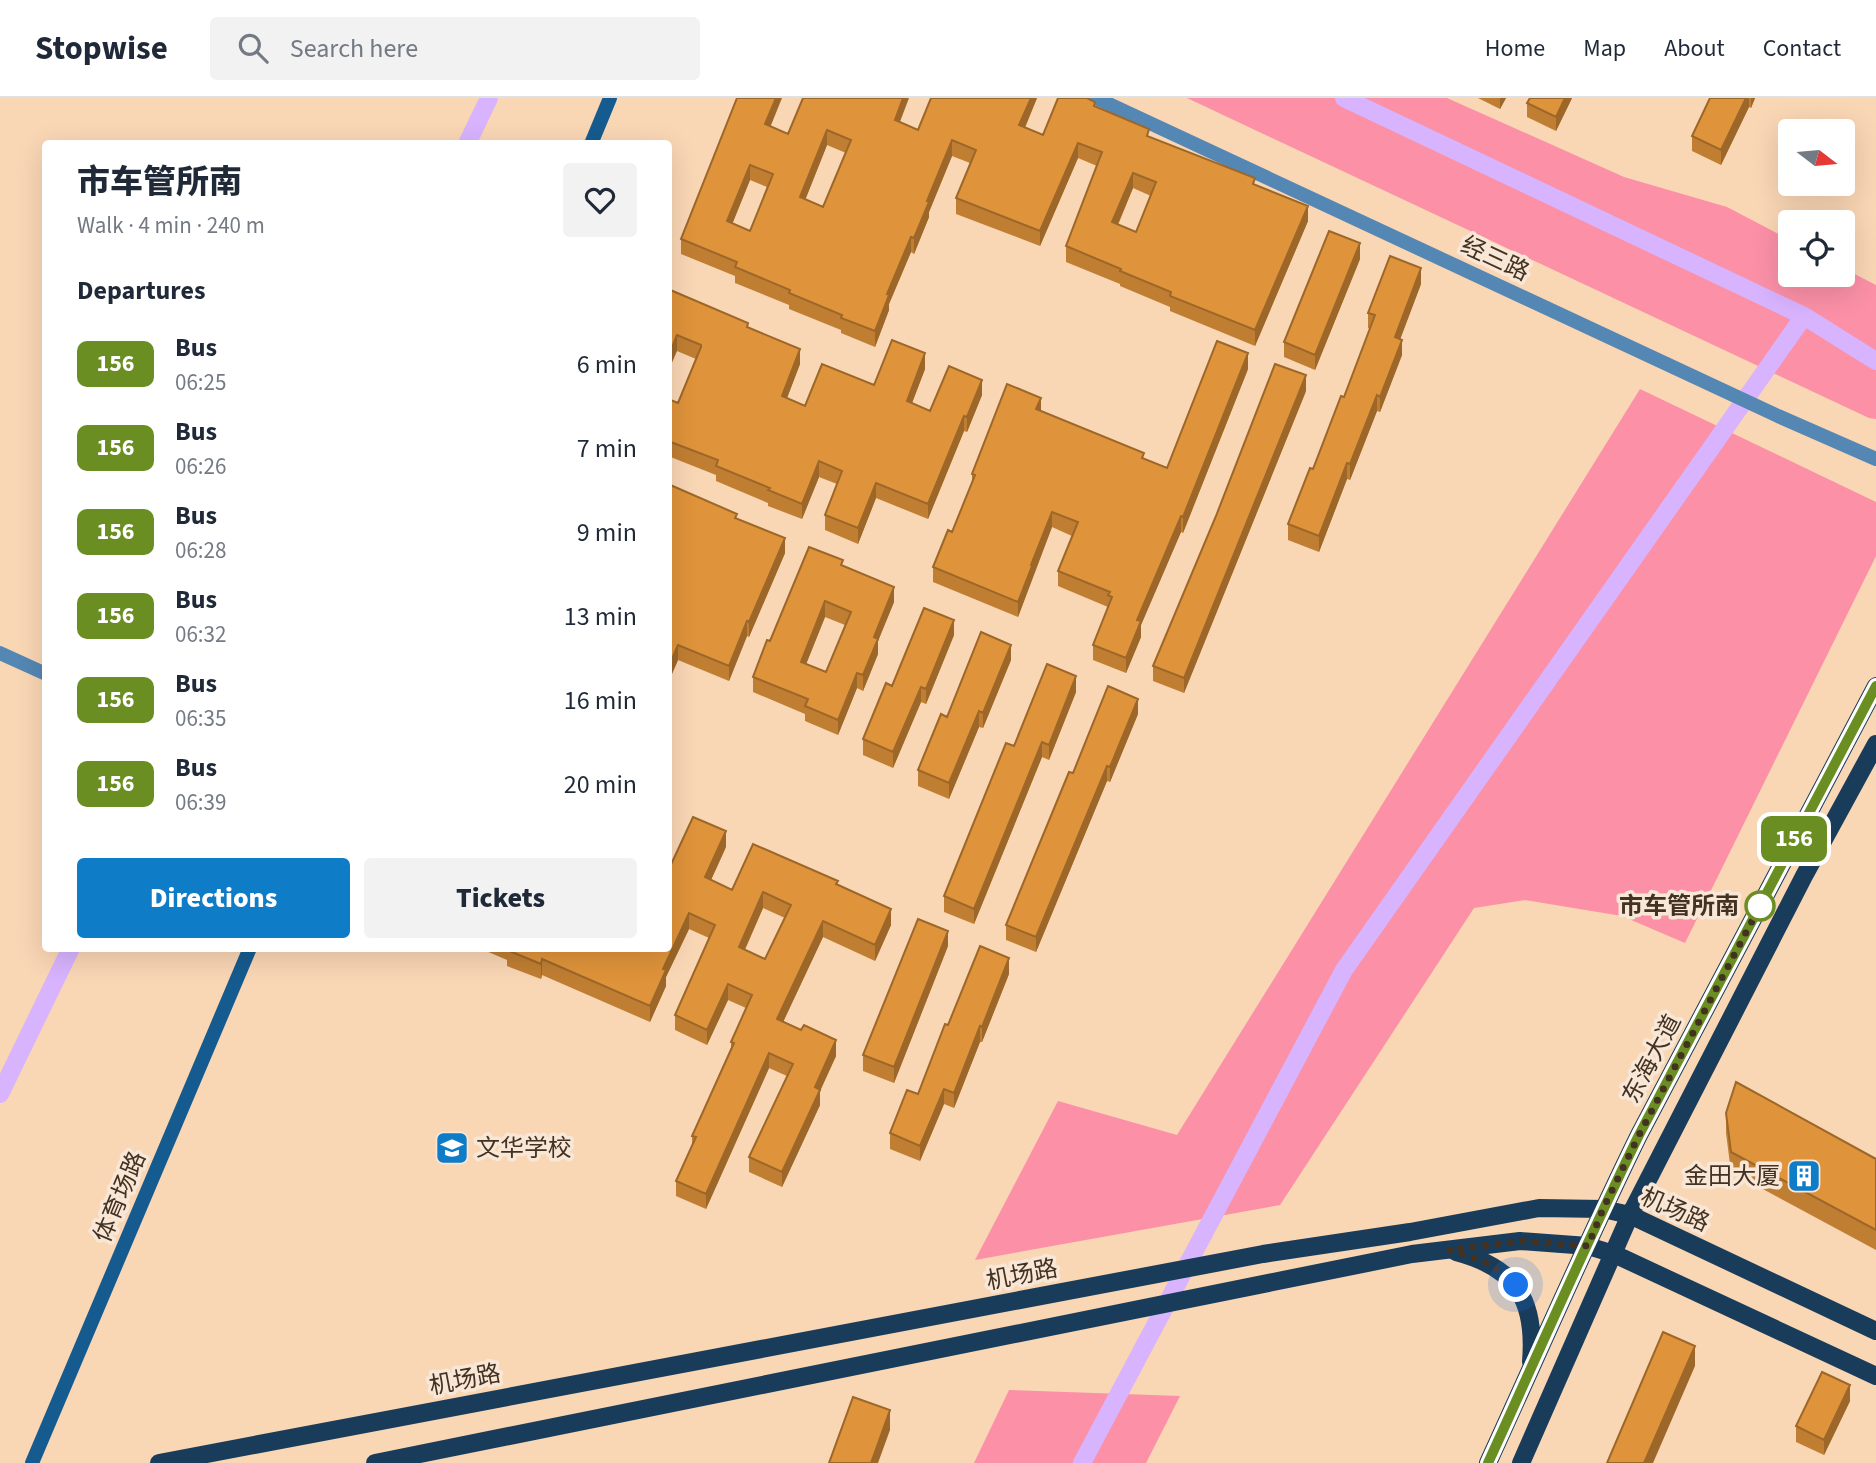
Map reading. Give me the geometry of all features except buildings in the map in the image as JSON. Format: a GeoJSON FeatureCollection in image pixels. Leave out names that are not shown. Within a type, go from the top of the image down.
{"type":"FeatureCollection","features":[{"type":"Feature","properties":{"kind":"main road"},"geometry":{"type":"LineString","coordinates":[[593,140],[610,98]]}},
{"type":"Feature","properties":{"kind":"main road","name":"东海大道"},"geometry":{"type":"LineString","coordinates":[[1488,1463],[1639,1135],[1876,686]]}},
{"type":"Feature","properties":{"kind":"main road","name":"东海大道"},"geometry":{"type":"LineString","coordinates":[[1521,1463],[1630,1215],[1804,876],[1876,744]]}},
{"type":"Feature","properties":{"kind":"main road","name":"体育场路"},"geometry":{"type":"LineString","coordinates":[[32,1463],[248,952]]}},
{"type":"Feature","properties":{"kind":"main road","name":"机场路"},"geometry":{"type":"LineString","coordinates":[[159,1463],[1263,1254],[1410,1232],[1539,1208],[1603,1209],[1630,1215],[1876,1331]]}},
{"type":"Feature","properties":{"kind":"main road"},"geometry":{"type":"LineString","coordinates":[[375,1463],[1412,1254],[1520,1241],[1588,1246],[1614,1254],[1876,1376]]}},
{"type":"Feature","properties":{"kind":"main road"},"geometry":{"type":"LineString","coordinates":[[1449,1250],[1476,1257],[1497,1268],[1516,1285],[1530,1314],[1530,1373]]}},
{"type":"Feature","properties":{"kind":"street","name":"经三路"},"geometry":{"type":"LineString","coordinates":[[1096,98],[1712,386],[1876,459]]}},
{"type":"Feature","properties":{"kind":"street"},"geometry":{"type":"LineString","coordinates":[[0,653],[42,672]]}},
{"type":"Feature","properties":{"kind":"shaded area"},"geometry":{"type":"Polygon","coordinates":[[[1187,98],[1447,98],[1624,177],[1727,207],[1778,234],[1778,287],[1855,287],[1855,274],[1876,285],[1876,419],[1187,98]]]}},
{"type":"Feature","properties":{"kind":"shaded area"},"geometry":{"type":"Polygon","coordinates":[[[1640,389],[1876,502],[1876,556],[1685,943],[1622,916],[1525,900],[1474,908],[1280,1205],[975,1260],[1058,1101],[1177,1135],[1640,389]]]}},
{"type":"Feature","properties":{"kind":"shaded area"},"geometry":{"type":"Polygon","coordinates":[[[1009,1390],[1180,1396],[1146,1463],[974,1463],[1009,1390]]]}},
{"type":"Feature","properties":{"kind":"waterway"},"geometry":{"type":"LineString","coordinates":[[469,140],[489,98]]}},
{"type":"Feature","properties":{"kind":"waterway"},"geometry":{"type":"LineString","coordinates":[[1344,98],[1804,316],[1876,361]]}},
{"type":"Feature","properties":{"kind":"waterway"},"geometry":{"type":"LineString","coordinates":[[1082,1463],[1344,970],[1804,316]]}},
{"type":"Feature","properties":{"kind":"waterway"},"geometry":{"type":"LineString","coordinates":[[0,1094],[69,952]]}},
{"type":"Feature","properties":{"kind":"bus line","name":"156"},"geometry":{"type":"LineString","coordinates":[[1488,1463],[1639,1135],[1876,686]]}},
{"type":"Feature","properties":{"kind":"place","name":"市车管所南"},"geometry":{"type":"Point","coordinates":[1760,906]}},
{"type":"Feature","properties":{"kind":"place","name":"文华学校"},"geometry":{"type":"Point","coordinates":[452,1148]}},
{"type":"Feature","properties":{"kind":"place","name":"金田大厦"},"geometry":{"type":"Point","coordinates":[1804,1176]}},
{"type":"Feature","properties":{"kind":"route"},"geometry":{"type":"LineString","coordinates":[[1516,1285],[1497,1268],[1476,1257],[1449,1250],[1520,1241],[1588,1246],[1639,1135],[1760,906]]}}]}
